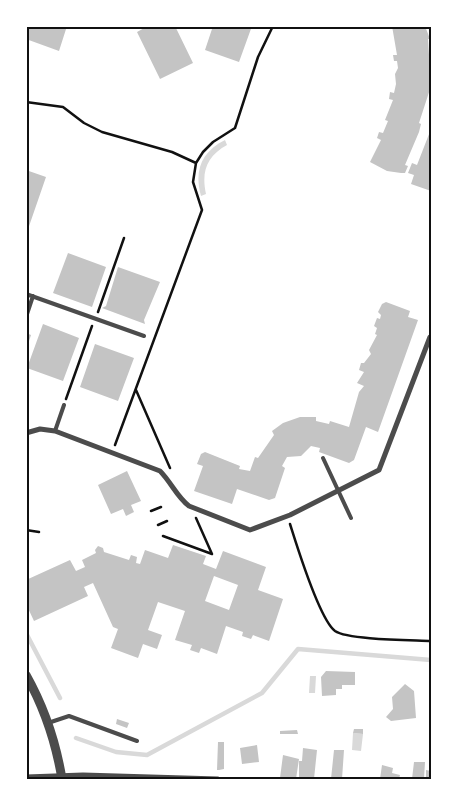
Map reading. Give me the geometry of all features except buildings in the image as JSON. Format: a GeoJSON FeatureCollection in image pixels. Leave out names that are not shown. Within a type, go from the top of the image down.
{"type":"FeatureCollection","features":[{"type":"Feature","properties":{"kind":"street"},"geometry":{"type":"LineString","coordinates":[[26,433],[40,429],[54,431],[160,471],[171,482],[181,500],[189,506],[250,530],[287,516],[379,470],[430,337]]}},
{"type":"Feature","properties":{"kind":"street"},"geometry":{"type":"LineString","coordinates":[[26,675],[40,699],[62,777]]}},
{"type":"Feature","properties":{"kind":"street"},"geometry":{"type":"LineString","coordinates":[[26,777],[218,779]]}},
{"type":"Feature","properties":{"kind":"lane"},"geometry":{"type":"LineString","coordinates":[[26,294],[144,336]]}},
{"type":"Feature","properties":{"kind":"lane"},"geometry":{"type":"LineString","coordinates":[[26,317],[33,296]]}},
{"type":"Feature","properties":{"kind":"lane"},"geometry":{"type":"LineString","coordinates":[[54,431],[64,405]]}},
{"type":"Feature","properties":{"kind":"lane"},"geometry":{"type":"LineString","coordinates":[[323,458],[351,518]]}},
{"type":"Feature","properties":{"kind":"lane"},"geometry":{"type":"LineString","coordinates":[[48,723],[69,716],[136,741]]}},
{"type":"Feature","properties":{"kind":"path"},"geometry":{"type":"LineString","coordinates":[[113,453],[202,210],[193,182],[196,163],[202,152],[213,142],[235,128],[258,57],[273,26]]}},
{"type":"Feature","properties":{"kind":"path"},"geometry":{"type":"LineString","coordinates":[[26,102],[63,107],[84,123],[102,132],[172,152],[196,163]]}},
{"type":"Feature","properties":{"kind":"path"},"geometry":{"type":"LineString","coordinates":[[64,405],[124,238]]}},
{"type":"Feature","properties":{"kind":"path"},"geometry":{"type":"LineString","coordinates":[[136,390],[171,469],[171,482]]}},
{"type":"Feature","properties":{"kind":"path"},"geometry":{"type":"LineString","coordinates":[[151,511],[161,507]]}},
{"type":"Feature","properties":{"kind":"path"},"geometry":{"type":"LineString","coordinates":[[164,536],[212,554],[195,516]]}},
{"type":"Feature","properties":{"kind":"path"},"geometry":{"type":"LineString","coordinates":[[287,516],[321,610],[335,630],[352,636],[431,641]]}},
{"type":"Feature","properties":{"kind":"path"},"geometry":{"type":"LineString","coordinates":[[158,525],[167,521]]}},
{"type":"Feature","properties":{"kind":"path"},"geometry":{"type":"LineString","coordinates":[[26,530],[39,532]]}},
{"type":"Feature","properties":{"kind":"shaded area"},"geometry":{"type":"Polygon","coordinates":[[[225,140],[227,145],[210,159],[207,165],[204,178],[206,194],[201,196],[198,178],[201,163],[210,150],[225,140]]]}},
{"type":"Feature","properties":{"kind":"shaded area"},"geometry":{"type":"Polygon","coordinates":[[[310,676],[316,676],[315,693],[309,693],[310,676]]]}},
{"type":"Feature","properties":{"kind":"shaded area"},"geometry":{"type":"Polygon","coordinates":[[[353,733],[363,734],[361,751],[352,750],[353,733]]]}},
{"type":"Feature","properties":{"kind":"waterway"},"geometry":{"type":"LineString","coordinates":[[26,633],[60,698]]}},
{"type":"Feature","properties":{"kind":"waterway"},"geometry":{"type":"LineString","coordinates":[[76,738],[116,752],[147,755],[262,693],[298,649],[431,660]]}}]}
